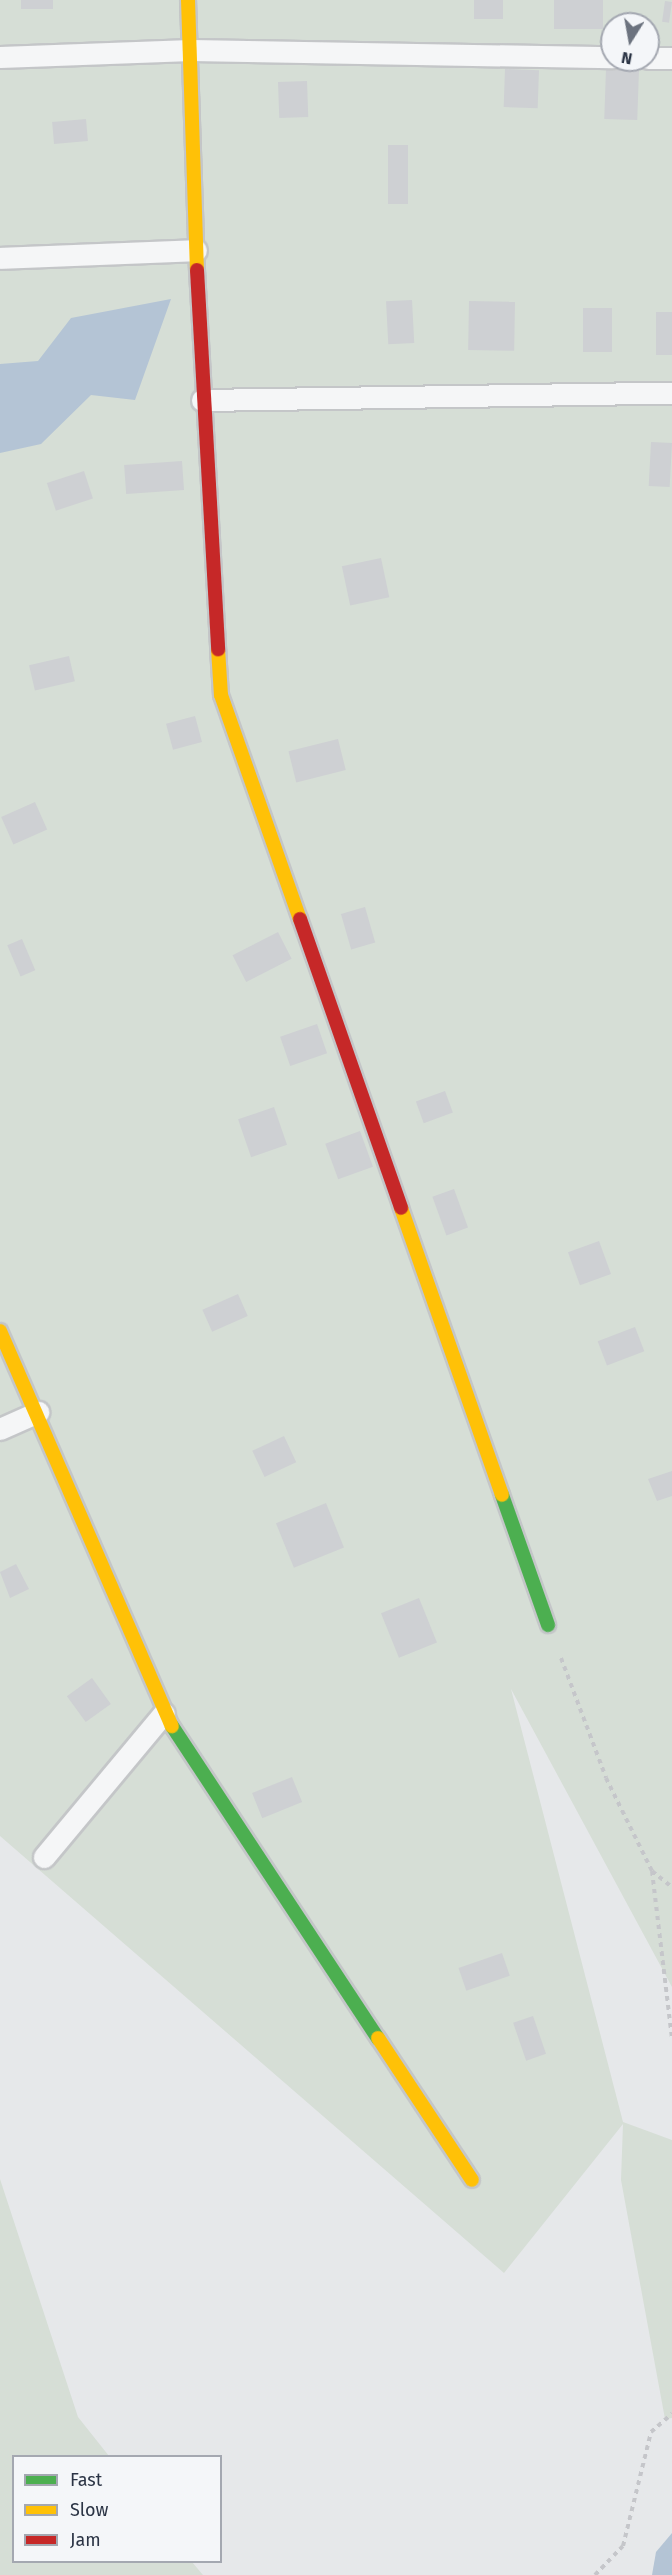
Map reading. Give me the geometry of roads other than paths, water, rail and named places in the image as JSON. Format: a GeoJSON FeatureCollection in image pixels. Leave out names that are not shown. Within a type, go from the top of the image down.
{"type":"FeatureCollection","features":[{"type":"Feature","properties":{"kind":"street"},"geometry":{"type":"LineString","coordinates":[[188,0],[202,400],[221,695],[548,1625]]}},
{"type":"Feature","properties":{"kind":"street"},"geometry":{"type":"LineString","coordinates":[[0,1331],[38,1412],[164,1713],[472,2180]]}},
{"type":"Feature","properties":{"kind":"lane"},"geometry":{"type":"LineString","coordinates":[[0,57],[191,50],[600,57]]}},
{"type":"Feature","properties":{"kind":"lane"},"geometry":{"type":"LineString","coordinates":[[0,258],[196,250]]}},
{"type":"Feature","properties":{"kind":"lane"},"geometry":{"type":"LineString","coordinates":[[202,400],[672,393]]}},
{"type":"Feature","properties":{"kind":"lane"},"geometry":{"type":"LineString","coordinates":[[0,1429],[38,1412]]}},
{"type":"Feature","properties":{"kind":"lane"},"geometry":{"type":"LineString","coordinates":[[44,1857],[164,1713]]}},
{"type":"Feature","properties":{"kind":"water"},"geometry":{"type":"Polygon","coordinates":[[[171,299],[135,400],[91,395],[41,444],[0,453],[0,364],[38,361],[71,318],[171,299]]]}},
{"type":"Feature","properties":{"kind":"water"},"geometry":{"type":"Polygon","coordinates":[[[672,2533],[672,2575],[652,2575],[656,2552],[672,2533]]]}}]}
